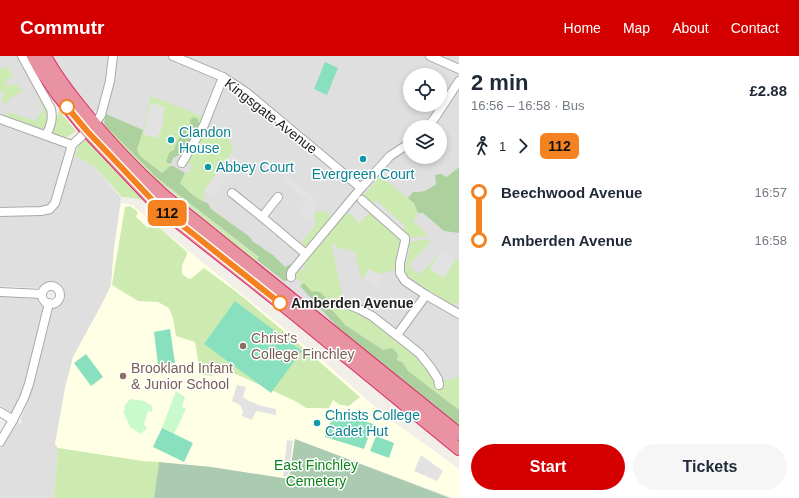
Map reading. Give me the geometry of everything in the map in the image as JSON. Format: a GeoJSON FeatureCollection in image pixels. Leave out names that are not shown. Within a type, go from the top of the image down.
{"type":"FeatureCollection","features":[{"type":"Feature","properties":{"kind":"highway"},"geometry":{"type":"LineString","coordinates":[[33,56],[58,95],[90,128],[158,206],[293,313],[459,450]]}},
{"type":"Feature","properties":{"kind":"highway"},"geometry":{"type":"LineString","coordinates":[[45,56],[90,128],[117,151],[164,196],[459,434]]}},
{"type":"Feature","properties":{"kind":"street"},"geometry":{"type":"LineString","coordinates":[[22,56],[51,109],[52,117],[46,135]]}},
{"type":"Feature","properties":{"kind":"street"},"geometry":{"type":"LineString","coordinates":[[0,212],[41,211],[50,209],[55,203],[72,145],[101,115],[110,81],[113,56]]}},
{"type":"Feature","properties":{"kind":"street","name":"Kingsgate Avenue"},"geometry":{"type":"LineString","coordinates":[[173,56],[223,77],[246,92],[361,188]]}},
{"type":"Feature","properties":{"kind":"street"},"geometry":{"type":"LineString","coordinates":[[430,56],[459,69]]}},
{"type":"Feature","properties":{"kind":"street"},"geometry":{"type":"LineString","coordinates":[[182,163],[204,125],[223,77]]}},
{"type":"Feature","properties":{"kind":"street"},"geometry":{"type":"LineString","coordinates":[[433,120],[459,81]]}},
{"type":"Feature","properties":{"kind":"street"},"geometry":{"type":"LineString","coordinates":[[0,119],[72,145]]}},
{"type":"Feature","properties":{"kind":"street"},"geometry":{"type":"LineString","coordinates":[[291,277],[292,271],[361,188],[390,156],[403,148]]}},
{"type":"Feature","properties":{"kind":"street"},"geometry":{"type":"LineString","coordinates":[[232,193],[262,216],[306,254]]}},
{"type":"Feature","properties":{"kind":"street"},"geometry":{"type":"LineString","coordinates":[[262,216],[278,197]]}},
{"type":"Feature","properties":{"kind":"street"},"geometry":{"type":"LineString","coordinates":[[362,200],[405,238],[400,263],[400,273],[405,281],[426,296],[458,312]]}},
{"type":"Feature","properties":{"kind":"street"},"geometry":{"type":"LineString","coordinates":[[48,286],[53,286],[58,289],[60,294],[58,300],[54,303],[44,301],[42,294],[43,289],[48,286]]}},
{"type":"Feature","properties":{"kind":"street"},"geometry":{"type":"LineString","coordinates":[[0,292],[42,294]]}},
{"type":"Feature","properties":{"kind":"street"},"geometry":{"type":"LineString","coordinates":[[397,335],[426,296]]}},
{"type":"Feature","properties":{"kind":"street"},"geometry":{"type":"LineString","coordinates":[[0,442],[24,398],[29,384],[49,303]]}},
{"type":"Feature","properties":{"kind":"street"},"geometry":{"type":"LineString","coordinates":[[339,304],[347,304],[366,312],[397,335],[420,354],[438,379],[439,385]]}},
{"type":"Feature","properties":{"kind":"street"},"geometry":{"type":"LineString","coordinates":[[0,412],[13,420]]}},
{"type":"Feature","properties":{"kind":"shaded area"},"geometry":{"type":"Polygon","coordinates":[[[0,56],[22,56],[51,109],[47,135],[72,145],[80,156],[94,166],[121,198],[111,285],[73,357],[66,388],[55,443],[58,448],[54,498],[0,498],[0,449],[13,420],[22,425],[21,419],[29,398],[53,309],[59,307],[65,297],[64,288],[60,283],[53,281],[47,281],[41,284],[38,288],[0,286],[0,56]]]}},
{"type":"Feature","properties":{"kind":"shaded area"},"geometry":{"type":"Polygon","coordinates":[[[51,56],[109,56],[98,111],[91,112],[81,101],[51,56]]]}},
{"type":"Feature","properties":{"kind":"shaded area"},"geometry":{"type":"Polygon","coordinates":[[[113,56],[459,56],[459,434],[164,196],[94,124],[101,115],[113,56]]]}},
{"type":"Feature","properties":{"kind":"shaded area"},"geometry":{"type":"Polygon","coordinates":[[[151,103],[165,107],[162,118],[164,119],[160,134],[158,134],[157,138],[143,134],[151,103]]]}},
{"type":"Feature","properties":{"kind":"shaded area"},"geometry":{"type":"Polygon","coordinates":[[[232,153],[241,160],[213,196],[204,190],[232,153]]]}},
{"type":"Feature","properties":{"kind":"shaded area"},"geometry":{"type":"Polygon","coordinates":[[[288,176],[317,200],[314,220],[311,223],[297,212],[306,200],[283,182],[288,176]]]}},
{"type":"Feature","properties":{"kind":"shaded area"},"geometry":{"type":"Polygon","coordinates":[[[359,201],[370,212],[360,223],[349,212],[359,201]]]}},
{"type":"Feature","properties":{"kind":"shaded area"},"geometry":{"type":"Polygon","coordinates":[[[376,201],[405,226],[402,229],[373,204],[376,201]]]}},
{"type":"Feature","properties":{"kind":"shaded area","name":"Christ's College Finchley"},"geometry":{"type":"Polygon","coordinates":[[[121,203],[132,205],[314,353],[383,414],[459,469],[459,498],[453,498],[295,439],[289,479],[211,467],[142,461],[58,448],[55,444],[65,388],[73,357],[111,285],[114,249],[121,203]]]}},
{"type":"Feature","properties":{"kind":"shaded area"},"geometry":{"type":"Polygon","coordinates":[[[442,251],[455,260],[444,278],[430,269],[442,251]]]}},
{"type":"Feature","properties":{"kind":"shaded area"},"geometry":{"type":"Polygon","coordinates":[[[369,269],[382,277],[376,287],[363,278],[369,269]]]}},
{"type":"Feature","properties":{"kind":"shaded area"},"geometry":{"type":"Polygon","coordinates":[[[0,297],[37,299],[39,304],[43,307],[21,398],[12,413],[0,406],[0,297]]]}},
{"type":"Feature","properties":{"kind":"shaded area"},"geometry":{"type":"Polygon","coordinates":[[[237,385],[246,387],[243,397],[262,406],[276,409],[276,415],[256,411],[252,420],[242,416],[243,411],[240,405],[232,401],[237,385]]]}},
{"type":"Feature","properties":{"kind":"shaded area"},"geometry":{"type":"Polygon","coordinates":[[[287,440],[293,441],[288,477],[283,476],[287,440]]]}},
{"type":"Feature","properties":{"kind":"shaded area"},"geometry":{"type":"Polygon","coordinates":[[[421,455],[443,471],[437,481],[414,471],[421,455]]]}},
{"type":"Feature","properties":{"kind":"green space"},"geometry":{"type":"Polygon","coordinates":[[[325,62],[338,68],[327,95],[314,89],[325,62]]]}},
{"type":"Feature","properties":{"kind":"green space"},"geometry":{"type":"Polygon","coordinates":[[[7,66],[13,76],[5,81],[9,87],[17,83],[20,89],[24,90],[9,99],[7,104],[1,101],[4,93],[0,91],[0,70],[7,66]]]}},
{"type":"Feature","properties":{"kind":"green space"},"geometry":{"type":"Polygon","coordinates":[[[151,96],[202,116],[198,132],[179,155],[173,158],[170,166],[162,173],[140,156],[137,150],[151,96]]]}},
{"type":"Feature","properties":{"kind":"green space"},"geometry":{"type":"Polygon","coordinates":[[[41,98],[51,114],[44,131],[7,118],[8,112],[35,121],[44,110],[39,100],[41,98]]]}},
{"type":"Feature","properties":{"kind":"green space"},"geometry":{"type":"Polygon","coordinates":[[[59,111],[76,131],[67,137],[62,137],[51,133],[59,111]]]}},
{"type":"Feature","properties":{"kind":"green space"},"geometry":{"type":"Polygon","coordinates":[[[106,114],[143,130],[137,150],[140,156],[162,173],[170,166],[173,166],[185,173],[180,183],[193,195],[208,203],[211,209],[250,237],[253,242],[273,255],[285,267],[291,264],[289,280],[284,281],[257,260],[259,257],[156,177],[104,124],[106,114]]]}},
{"type":"Feature","properties":{"kind":"green space"},"geometry":{"type":"Polygon","coordinates":[[[194,117],[198,119],[198,132],[187,148],[173,158],[171,164],[166,162],[169,153],[174,150],[181,134],[190,123],[190,120],[194,117]]]}},
{"type":"Feature","properties":{"kind":"green space"},"geometry":{"type":"Polygon","coordinates":[[[104,124],[156,177],[259,258],[255,262],[164,185],[160,186],[104,128],[104,124]]]}},
{"type":"Feature","properties":{"kind":"green space"},"geometry":{"type":"Polygon","coordinates":[[[207,129],[226,136],[231,142],[232,153],[204,190],[204,202],[196,198],[180,183],[185,173],[189,172],[192,165],[187,162],[207,129]]]}},
{"type":"Feature","properties":{"kind":"green space"},"geometry":{"type":"Polygon","coordinates":[[[85,137],[147,201],[122,197],[94,166],[75,156],[79,144],[85,137]]]}},
{"type":"Feature","properties":{"kind":"green space"},"geometry":{"type":"Polygon","coordinates":[[[459,167],[459,233],[444,231],[423,213],[418,213],[414,203],[408,198],[413,192],[425,191],[436,184],[435,175],[441,174],[447,177],[459,167]]]}},
{"type":"Feature","properties":{"kind":"green space"},"geometry":{"type":"Polygon","coordinates":[[[380,176],[414,203],[418,213],[413,221],[429,236],[408,238],[402,229],[405,226],[377,201],[373,204],[363,196],[380,176]]]}},
{"type":"Feature","properties":{"kind":"green space"},"geometry":{"type":"Polygon","coordinates":[[[130,206],[138,212],[136,217],[148,228],[154,223],[187,252],[182,266],[182,274],[189,279],[204,268],[238,293],[360,397],[349,406],[340,405],[333,400],[329,408],[306,408],[295,401],[218,366],[212,376],[198,374],[200,372],[195,342],[176,336],[173,318],[169,308],[158,302],[138,301],[112,285],[125,207],[130,206]]]}},
{"type":"Feature","properties":{"kind":"green space"},"geometry":{"type":"Polygon","coordinates":[[[315,211],[327,212],[331,216],[306,250],[302,242],[317,223],[314,220],[315,211]]]}},
{"type":"Feature","properties":{"kind":"green space"},"geometry":{"type":"Polygon","coordinates":[[[346,211],[360,223],[370,212],[397,235],[401,250],[396,262],[395,270],[377,274],[369,269],[363,278],[361,277],[355,252],[345,248],[341,250],[331,242],[342,295],[342,299],[338,302],[365,315],[365,318],[412,350],[417,358],[425,363],[442,383],[444,380],[454,379],[459,376],[459,410],[408,371],[402,362],[345,325],[326,304],[294,276],[299,269],[302,271],[306,266],[303,263],[346,211]]]}},
{"type":"Feature","properties":{"kind":"green space"},"geometry":{"type":"Polygon","coordinates":[[[419,240],[431,241],[409,265],[417,274],[424,270],[442,251],[430,268],[444,278],[455,260],[459,260],[459,299],[455,305],[452,305],[407,276],[405,267],[410,248],[409,243],[419,240]]]}},
{"type":"Feature","properties":{"kind":"green space"},"geometry":{"type":"Polygon","coordinates":[[[304,283],[312,292],[317,291],[323,295],[328,302],[327,304],[345,325],[383,350],[392,348],[398,354],[397,360],[402,362],[408,371],[459,410],[459,426],[340,330],[300,286],[304,283]]]}},
{"type":"Feature","properties":{"kind":"green space"},"geometry":{"type":"Polygon","coordinates":[[[235,301],[302,351],[271,393],[204,344],[235,301]]]}},
{"type":"Feature","properties":{"kind":"green space"},"geometry":{"type":"Polygon","coordinates":[[[170,329],[175,363],[158,365],[154,332],[170,329]]]}},
{"type":"Feature","properties":{"kind":"green space"},"geometry":{"type":"Polygon","coordinates":[[[86,354],[103,377],[91,386],[74,363],[86,354]]]}},
{"type":"Feature","properties":{"kind":"green space"},"geometry":{"type":"Polygon","coordinates":[[[176,391],[185,397],[182,407],[186,409],[174,434],[162,428],[176,391]]]}},
{"type":"Feature","properties":{"kind":"green space"},"geometry":{"type":"Polygon","coordinates":[[[130,399],[144,401],[152,406],[152,412],[148,411],[144,424],[147,428],[141,434],[130,427],[124,413],[125,405],[130,399]]]}},
{"type":"Feature","properties":{"kind":"green space"},"geometry":{"type":"Polygon","coordinates":[[[335,410],[373,424],[364,449],[325,437],[335,410]]]}},
{"type":"Feature","properties":{"kind":"green space"},"geometry":{"type":"Polygon","coordinates":[[[162,428],[193,443],[184,462],[153,447],[162,428]]]}},
{"type":"Feature","properties":{"kind":"green space"},"geometry":{"type":"Polygon","coordinates":[[[376,436],[394,443],[389,458],[370,451],[376,436]]]}},
{"type":"Feature","properties":{"kind":"green space","name":"East Finchley Cemetery"},"geometry":{"type":"Polygon","coordinates":[[[295,439],[450,498],[154,498],[159,462],[211,467],[289,479],[295,439]]]}},
{"type":"Feature","properties":{"kind":"green space"},"geometry":{"type":"Polygon","coordinates":[[[58,448],[142,461],[159,462],[154,498],[54,498],[58,448]]]}},
{"type":"Feature","properties":{"kind":"bus line","name":"112"},"geometry":{"type":"LineString","coordinates":[[67,107],[87,131],[158,206],[280,303]]}},
{"type":"Feature","properties":{"kind":"place","name":"Clandon House"},"geometry":{"type":"Point","coordinates":[171,140]}},
{"type":"Feature","properties":{"kind":"place","name":"Evergreen Court"},"geometry":{"type":"Point","coordinates":[363,159]}},
{"type":"Feature","properties":{"kind":"place","name":"Abbey Court"},"geometry":{"type":"Point","coordinates":[208,167]}},
{"type":"Feature","properties":{"kind":"place","name":"Amberden Avenue"},"geometry":{"type":"Point","coordinates":[280,303]}},
{"type":"Feature","properties":{"kind":"place","name":"Christ's College Finchley"},"geometry":{"type":"Point","coordinates":[243,346]}},
{"type":"Feature","properties":{"kind":"place","name":"Brookland Infant & Junior School"},"geometry":{"type":"Point","coordinates":[123,376]}},
{"type":"Feature","properties":{"kind":"place","name":"Christs College Cadet Hut"},"geometry":{"type":"Point","coordinates":[317,423]}}]}
